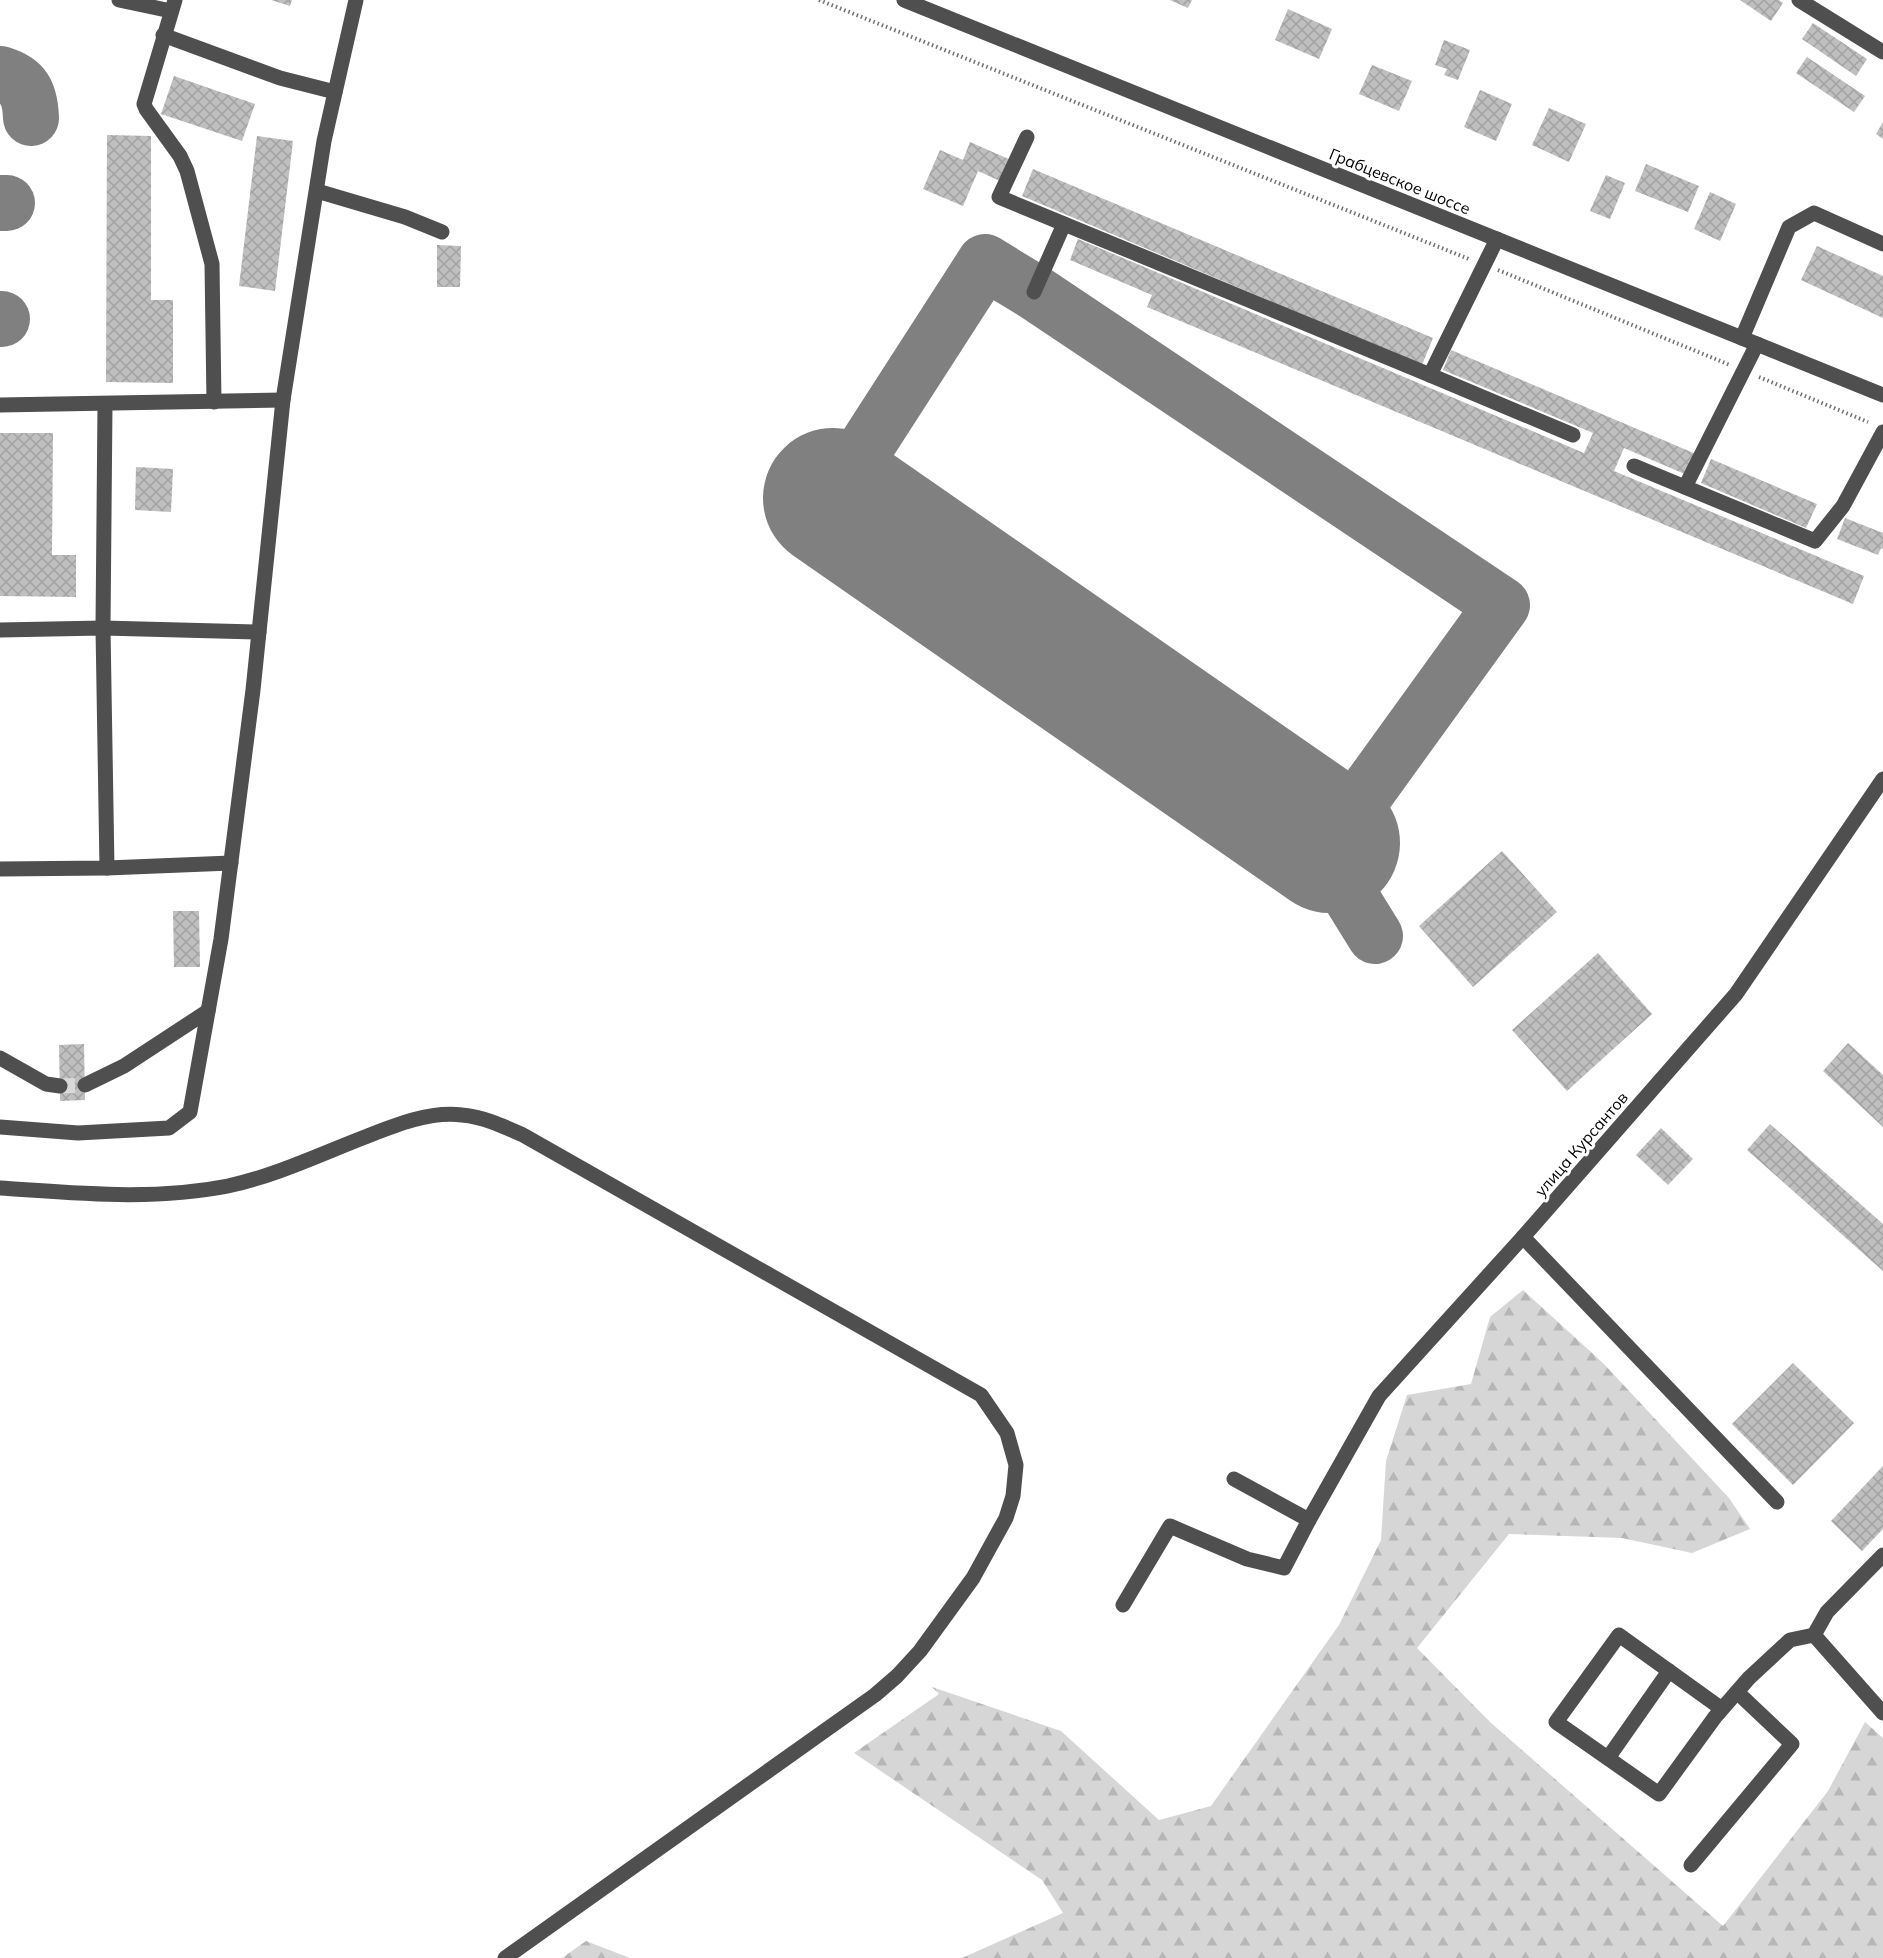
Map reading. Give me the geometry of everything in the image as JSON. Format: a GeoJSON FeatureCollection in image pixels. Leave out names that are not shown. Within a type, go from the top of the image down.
{"type":"FeatureCollection","features":[{"type":"Feature","properties":{"kind":"street"},"geometry":{"type":"LineString","coordinates":[[119,0],[173,5],[144,104],[180,156],[187,171],[212,264],[214,402]]}},
{"type":"Feature","properties":{"kind":"street"},"geometry":{"type":"LineString","coordinates":[[0,1127],[78,1133],[169,1128],[190,1112],[231,863],[259,632],[283,400],[335,92],[356,0]]}},
{"type":"Feature","properties":{"kind":"street","name":"Грабцевское шоссе"},"geometry":{"type":"LineString","coordinates":[[904,0],[1883,395]]}},
{"type":"Feature","properties":{"kind":"street"},"geometry":{"type":"LineString","coordinates":[[1799,0],[1883,52]]}},
{"type":"Feature","properties":{"kind":"street"},"geometry":{"type":"LineString","coordinates":[[163,35],[280,78],[335,92]]}},
{"type":"Feature","properties":{"kind":"street"},"geometry":{"type":"LineString","coordinates":[[1028,137],[999,197],[1573,435]]}},
{"type":"Feature","properties":{"kind":"street"},"geometry":{"type":"LineString","coordinates":[[317,191],[405,217],[442,232]]}},
{"type":"Feature","properties":{"kind":"street"},"geometry":{"type":"LineString","coordinates":[[1685,487],[1743,371],[1750,341],[1789,227],[1814,213],[1883,244]]}},
{"type":"Feature","properties":{"kind":"street"},"geometry":{"type":"LineString","coordinates":[[1034,292],[1064,224]]}},
{"type":"Feature","properties":{"kind":"street"},"geometry":{"type":"LineString","coordinates":[[1430,375],[1497,239]]}},
{"type":"Feature","properties":{"kind":"street"},"geometry":{"type":"LineString","coordinates":[[0,405],[283,400]]}},
{"type":"Feature","properties":{"kind":"street"},"geometry":{"type":"LineString","coordinates":[[105,404],[103,628],[107,868]]}},
{"type":"Feature","properties":{"kind":"street"},"geometry":{"type":"LineString","coordinates":[[1634,466],[1815,541],[1843,506],[1878,428]]}},
{"type":"Feature","properties":{"kind":"street"},"geometry":{"type":"LineString","coordinates":[[0,630],[103,628],[259,632]]}},
{"type":"Feature","properties":{"kind":"street","name":"улица Курсантов"},"geometry":{"type":"LineString","coordinates":[[1123,1605],[1170,1526],[1247,1559],[1284,1568],[1378,1395],[1523,1237],[1736,994],[1883,779]]}},
{"type":"Feature","properties":{"kind":"street"},"geometry":{"type":"LineString","coordinates":[[0,869],[231,863]]}},
{"type":"Feature","properties":{"kind":"street"},"geometry":{"type":"LineString","coordinates":[[85,1085],[124,1066],[208,1011]]}},
{"type":"Feature","properties":{"kind":"street"},"geometry":{"type":"LineString","coordinates":[[0,1058],[46,1084],[60,1086]]}},
{"type":"Feature","properties":{"kind":"street"},"geometry":{"type":"LineString","coordinates":[[0,1188],[102,1195],[193,1191],[229,1186],[268,1174],[395,1125],[440,1115],[462,1115],[490,1121],[523,1135],[981,1395],[996,1414],[1008,1433],[1016,1465],[1013,1496],[1006,1518],[973,1578],[921,1651],[875,1695],[505,1958]]}},
{"type":"Feature","properties":{"kind":"street"},"geometry":{"type":"LineString","coordinates":[[1523,1237],[1777,1502]]}},
{"type":"Feature","properties":{"kind":"street"},"geometry":{"type":"LineString","coordinates":[[1234,1479],[1309,1520]]}},
{"type":"Feature","properties":{"kind":"street"},"geometry":{"type":"LineString","coordinates":[[1722,1709],[1619,1635],[1556,1722],[1659,1794],[1722,1709],[1749,1678],[1790,1640],[1814,1635],[1827,1612],[1883,1555]]}},
{"type":"Feature","properties":{"kind":"street"},"geometry":{"type":"LineString","coordinates":[[1814,1635],[1883,1713]]}},
{"type":"Feature","properties":{"kind":"street"},"geometry":{"type":"LineString","coordinates":[[1608,1758],[1669,1671]]}},
{"type":"Feature","properties":{"kind":"street"},"geometry":{"type":"LineString","coordinates":[[1691,1865],[1792,1744],[1737,1692]]}},
{"type":"Feature","properties":{"kind":"path"},"geometry":{"type":"LineString","coordinates":[[819,0],[1485,265],[1878,428]]}},
{"type":"Feature","properties":{"kind":"green space"},"geometry":{"type":"Polygon","coordinates":[[[1523,1290],[1603,1363],[1729,1498],[1750,1529],[1692,1553],[1622,1538],[1509,1534],[1417,1648],[1490,1722],[1723,1926],[1828,1791],[1865,1722],[1883,1738],[1883,1958],[962,1958],[1063,1913],[1042,1880],[854,1753],[939,1694],[932,1687],[1061,1731],[1159,1820],[1211,1806],[1339,1625],[1381,1540],[1386,1461],[1407,1395],[1471,1384],[1490,1317],[1523,1290]]]}},
{"type":"Feature","properties":{"kind":"green space"},"geometry":{"type":"Polygon","coordinates":[[[586,1941],[630,1958],[562,1958],[586,1941]]]}},
{"type":"Feature","properties":{"kind":"building"},"geometry":{"type":"Polygon","coordinates":[[[271,0],[292,0],[290,6],[271,0]]]}},
{"type":"Feature","properties":{"kind":"building"},"geometry":{"type":"Polygon","coordinates":[[[1170,0],[1192,0],[1188,8],[1170,0]]]}},
{"type":"Feature","properties":{"kind":"building"},"geometry":{"type":"Polygon","coordinates":[[[1740,0],[1779,0],[1783,3],[1771,21],[1740,0]]]}},
{"type":"Feature","properties":{"kind":"building"},"geometry":{"type":"Polygon","coordinates":[[[1288,9],[1332,29],[1319,59],[1275,40],[1288,9]]]}},
{"type":"Feature","properties":{"kind":"building"},"geometry":{"type":"Polygon","coordinates":[[[1813,23],[1867,59],[1856,76],[1802,39],[1813,23]]]}},
{"type":"Feature","properties":{"kind":"building"},"geometry":{"type":"Polygon","coordinates":[[[1444,40],[1470,50],[1458,80],[1444,75],[1447,69],[1435,65],[1444,40]]]}},
{"type":"Feature","properties":{"kind":"building"},"geometry":{"type":"Polygon","coordinates":[[[1807,57],[1865,96],[1854,112],[1796,73],[1807,57]]]}},
{"type":"Feature","properties":{"kind":"building"},"geometry":{"type":"Polygon","coordinates":[[[1372,65],[1412,81],[1399,111],[1359,94],[1372,65]]]}},
{"type":"Feature","properties":{"kind":"building"},"geometry":{"type":"Polygon","coordinates":[[[174,76],[255,104],[242,141],[161,114],[174,76]]]}},
{"type":"Feature","properties":{"kind":"building"},"geometry":{"type":"Polygon","coordinates":[[[1480,90],[1512,104],[1496,141],[1464,127],[1480,90]]]}},
{"type":"Feature","properties":{"kind":"building"},"geometry":{"type":"Polygon","coordinates":[[[1549,108],[1586,124],[1569,162],[1532,145],[1549,108]]]}},
{"type":"Feature","properties":{"kind":"building"},"geometry":{"type":"Polygon","coordinates":[[[1883,122],[1883,139],[1876,134],[1883,122]]]}},
{"type":"Feature","properties":{"kind":"building"},"geometry":{"type":"Polygon","coordinates":[[[107,135],[151,136],[151,300],[173,300],[173,383],[106,382],[107,135]]]}},
{"type":"Feature","properties":{"kind":"building"},"geometry":{"type":"Polygon","coordinates":[[[257,136],[293,141],[275,291],[239,286],[257,136]]]}},
{"type":"Feature","properties":{"kind":"building"},"geometry":{"type":"Polygon","coordinates":[[[970,142],[1011,160],[1002,182],[978,171],[963,206],[923,189],[940,150],[963,160],[970,142]]]}},
{"type":"Feature","properties":{"kind":"building"},"geometry":{"type":"Polygon","coordinates":[[[1646,164],[1699,186],[1688,212],[1635,191],[1646,164]]]}},
{"type":"Feature","properties":{"kind":"building"},"geometry":{"type":"Polygon","coordinates":[[[1033,169],[1433,338],[1422,365],[1022,196],[1033,169]]]}},
{"type":"Feature","properties":{"kind":"building"},"geometry":{"type":"Polygon","coordinates":[[[1606,175],[1625,183],[1610,219],[1590,211],[1606,175]]]}},
{"type":"Feature","properties":{"kind":"building"},"geometry":{"type":"Polygon","coordinates":[[[1710,192],[1736,204],[1720,241],[1694,229],[1710,192]]]}},
{"type":"Feature","properties":{"kind":"building"},"geometry":{"type":"Polygon","coordinates":[[[1078,239],[1584,453],[1593,433],[1443,370],[1451,350],[1696,454],[1687,475],[1624,448],[1614,471],[1864,576],[1853,604],[1147,307],[1152,295],[1070,260],[1078,239]]]}},
{"type":"Feature","properties":{"kind":"building"},"geometry":{"type":"Polygon","coordinates":[[[437,245],[461,246],[460,287],[437,287],[437,245]]]}},
{"type":"Feature","properties":{"kind":"building"},"geometry":{"type":"Polygon","coordinates":[[[1817,246],[1883,276],[1883,318],[1801,280],[1817,246]]]}},
{"type":"Feature","properties":{"kind":"building"},"geometry":{"type":"Polygon","coordinates":[[[0,433],[53,433],[52,555],[76,555],[76,597],[0,596],[0,433]]]}},
{"type":"Feature","properties":{"kind":"building"},"geometry":{"type":"Polygon","coordinates":[[[1711,459],[1817,504],[1806,528],[1701,483],[1711,459]]]}},
{"type":"Feature","properties":{"kind":"building"},"geometry":{"type":"Polygon","coordinates":[[[136,467],[173,469],[171,512],[135,510],[136,467]]]}},
{"type":"Feature","properties":{"kind":"building"},"geometry":{"type":"Polygon","coordinates":[[[1845,518],[1883,533],[1883,549],[1881,548],[1878,555],[1837,539],[1845,518]]]}},
{"type":"Feature","properties":{"kind":"building"},"geometry":{"type":"Polygon","coordinates":[[[1502,851],[1557,912],[1473,987],[1419,926],[1502,851]]]}},
{"type":"Feature","properties":{"kind":"building"},"geometry":{"type":"Polygon","coordinates":[[[173,911],[199,911],[200,967],[174,967],[173,911]]]}},
{"type":"Feature","properties":{"kind":"building"},"geometry":{"type":"Polygon","coordinates":[[[1598,953],[1652,1014],[1567,1091],[1512,1030],[1598,953]]]}},
{"type":"Feature","properties":{"kind":"building"},"geometry":{"type":"Polygon","coordinates":[[[1848,1043],[1883,1075],[1883,1127],[1823,1071],[1848,1043]]]}},
{"type":"Feature","properties":{"kind":"building"},"geometry":{"type":"Polygon","coordinates":[[[84,1044],[85,1100],[60,1101],[59,1045],[84,1044]]]}},
{"type":"Feature","properties":{"kind":"building"},"geometry":{"type":"Polygon","coordinates":[[[1770,1124],[1883,1224],[1883,1271],[1747,1150],[1770,1124]]]}},
{"type":"Feature","properties":{"kind":"building"},"geometry":{"type":"Polygon","coordinates":[[[1661,1128],[1693,1159],[1668,1185],[1636,1155],[1661,1128]]]}},
{"type":"Feature","properties":{"kind":"building"},"geometry":{"type":"Polygon","coordinates":[[[1793,1363],[1854,1423],[1793,1485],[1732,1424],[1793,1363]]]}},
{"type":"Feature","properties":{"kind":"building"},"geometry":{"type":"Polygon","coordinates":[[[1883,1466],[1883,1529],[1862,1551],[1831,1521],[1883,1466]]]}},
{"type":"Feature","properties":{"kind":"taxiway"},"geometry":{"type":"LineString","coordinates":[[0,74],[15,80],[24,89],[29,102],[31,118]]}},
{"type":"Feature","properties":{"kind":"taxiway"},"geometry":{"type":"LineString","coordinates":[[0,203],[7,203]]}},
{"type":"Feature","properties":{"kind":"taxiway"},"geometry":{"type":"LineString","coordinates":[[833,498],[985,262],[1034,292],[1502,605],[1330,843],[1336,873],[1375,936]]}},
{"type":"Feature","properties":{"kind":"runway"},"geometry":{"type":"LineString","coordinates":[[833,498],[1330,843]]}},
{"type":"Feature","properties":{"kind":"tunnel"},"geometry":{"type":"LineString","coordinates":[[60,1086],[85,1085]]}}]}
